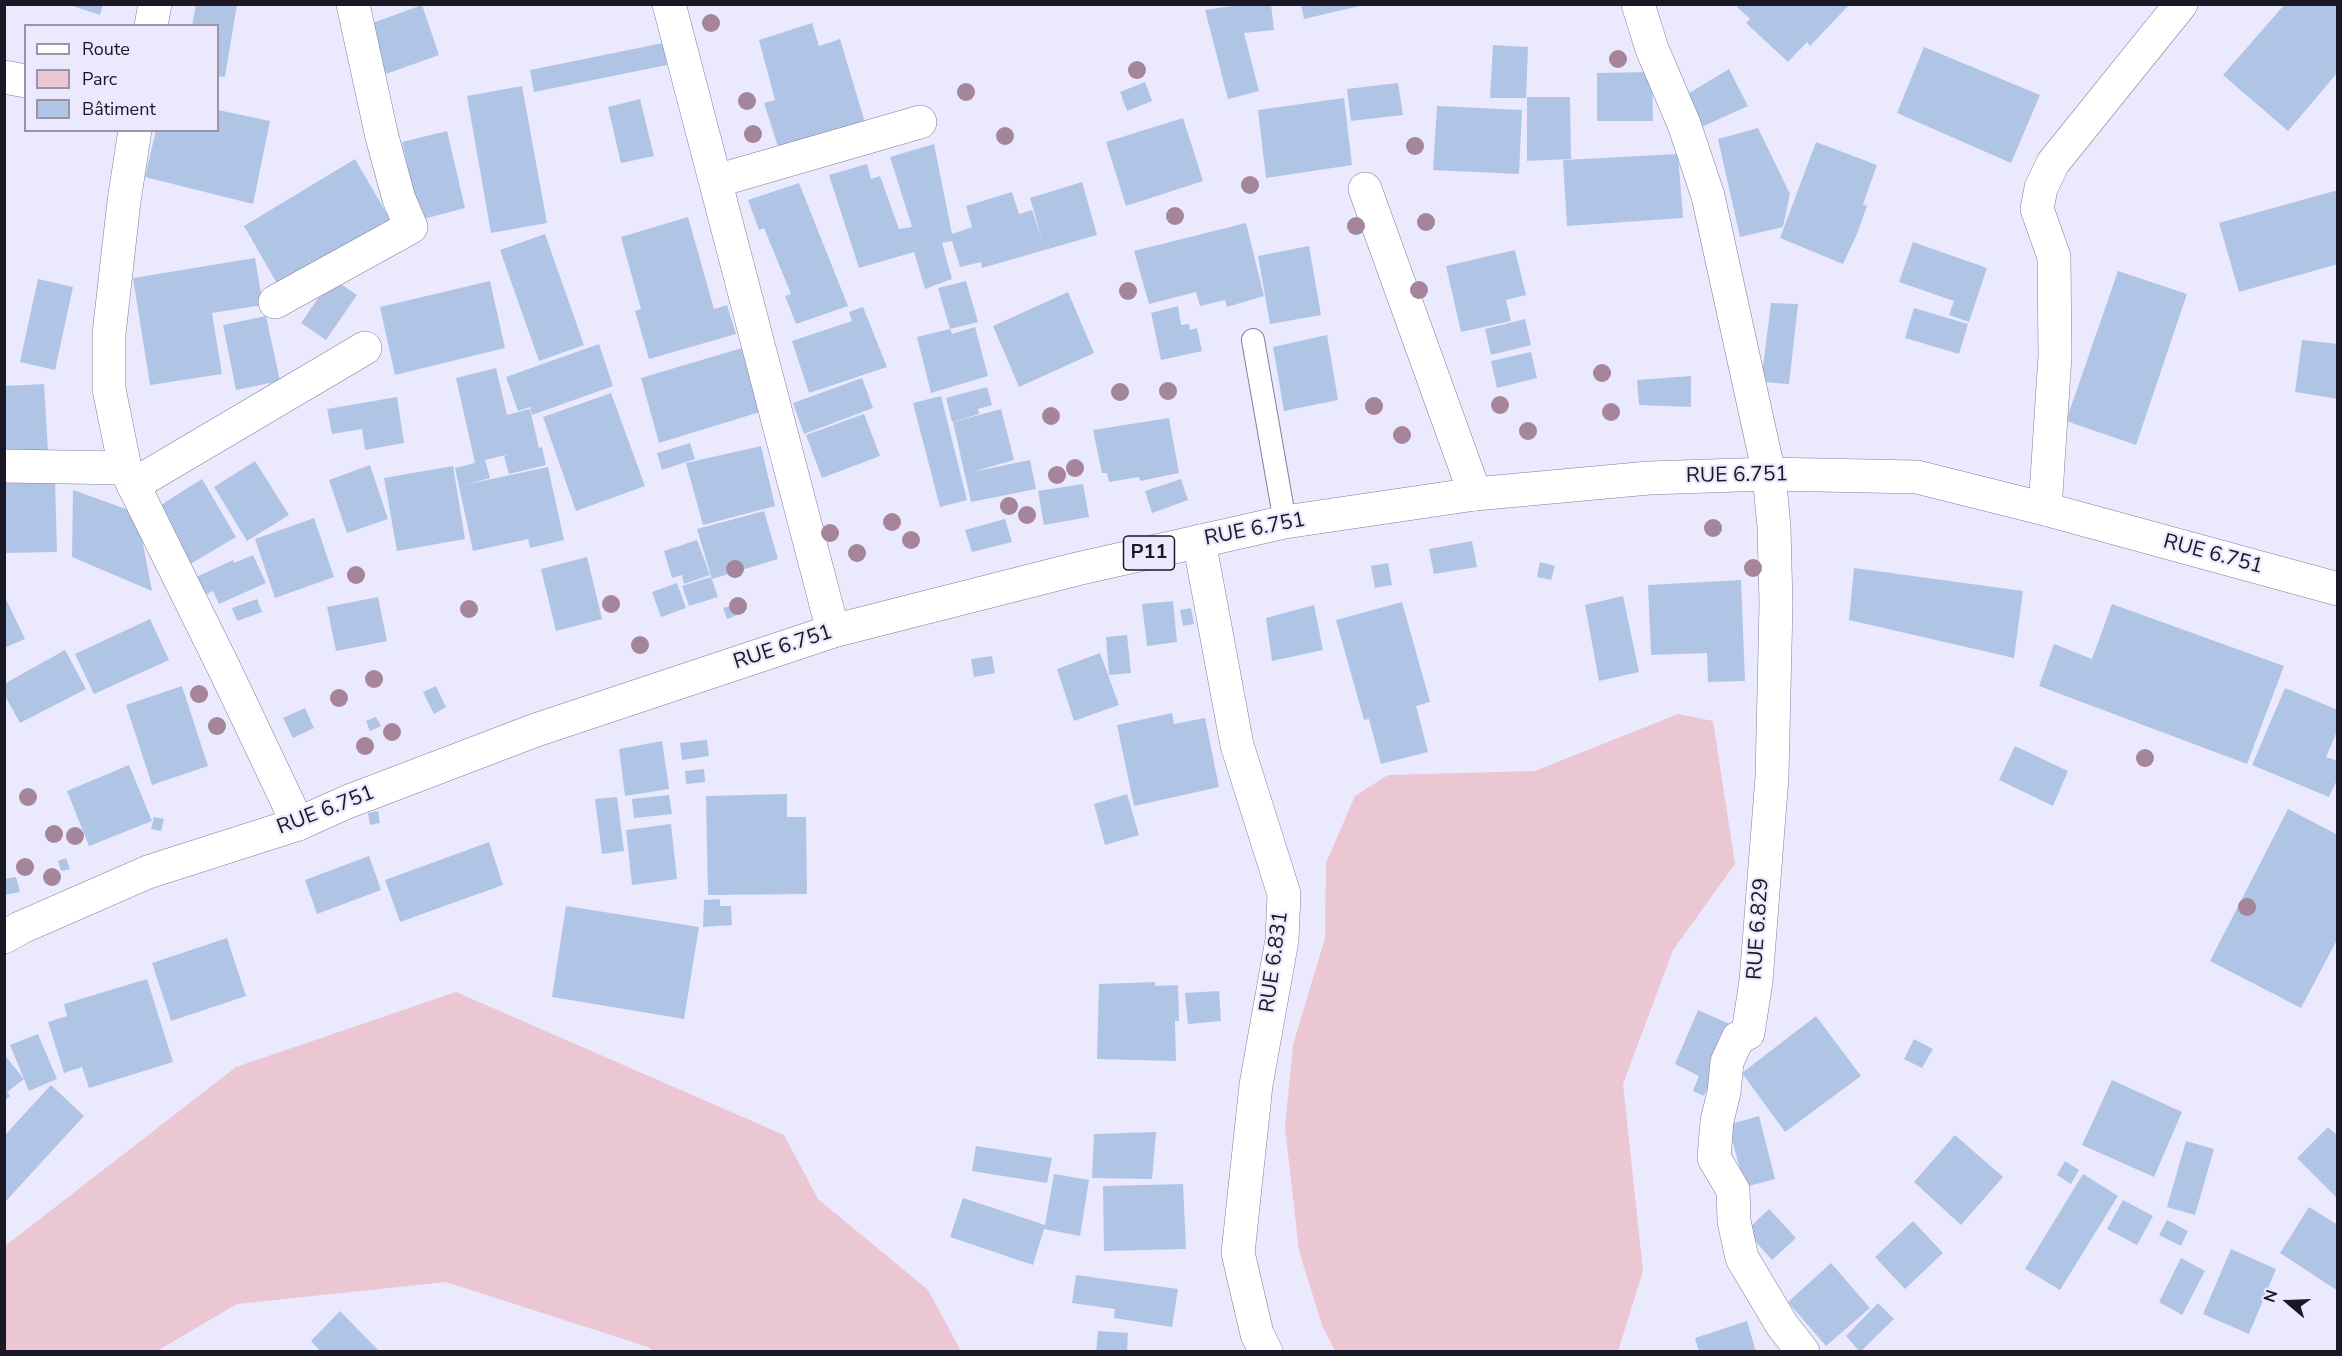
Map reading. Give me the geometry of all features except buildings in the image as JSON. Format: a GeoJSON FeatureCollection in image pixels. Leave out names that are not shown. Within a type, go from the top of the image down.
{"type":"FeatureCollection","features":[{"type":"Feature","properties":{"kind":"street"},"geometry":{"type":"LineString","coordinates":[[151,24],[155,4]]}},
{"type":"Feature","properties":{"kind":"street"},"geometry":{"type":"LineString","coordinates":[[275,302],[411,227],[399,199],[382,137],[353,4]]}},
{"type":"Feature","properties":{"kind":"street"},"geometry":{"type":"LineString","coordinates":[[669,4],[833,631]]}},
{"type":"Feature","properties":{"kind":"street"},"geometry":{"type":"LineString","coordinates":[[1638,4],[1652,49],[1684,124],[1708,196],[1769,474]]}},
{"type":"Feature","properties":{"kind":"street"},"geometry":{"type":"LineString","coordinates":[[2045,509],[2055,356],[2055,308],[2054,257],[2037,209],[2041,188],[2053,163],[2181,4]]}},
{"type":"Feature","properties":{"kind":"street"},"geometry":{"type":"LineString","coordinates":[[4,77],[24,81]]}},
{"type":"Feature","properties":{"kind":"street"},"geometry":{"type":"LineString","coordinates":[[716,181],[920,122]]}},
{"type":"Feature","properties":{"kind":"street"},"geometry":{"type":"LineString","coordinates":[[135,132],[124,201],[109,334],[109,389],[129,476],[225,670],[297,824]]}},
{"type":"Feature","properties":{"kind":"street"},"geometry":{"type":"LineString","coordinates":[[1365,189],[1475,494]]}},
{"type":"Feature","properties":{"kind":"street"},"geometry":{"type":"LineString","coordinates":[[4,466],[129,476],[365,348]]}},
{"type":"Feature","properties":{"kind":"street","name":"RUE 6.751"},"geometry":{"type":"LineString","coordinates":[[4,937],[148,872],[297,824],[347,802],[536,730],[833,631],[1077,569],[1286,522],[1475,494],[1649,478],[1769,474],[1917,477],[2337,588]]}},
{"type":"Feature","properties":{"kind":"street","name":"RUE 6.829"},"geometry":{"type":"LineString","coordinates":[[1769,474],[1774,527],[1776,680],[1772,777],[1760,940],[1748,1033],[1738,1038],[1727,1062],[1724,1092],[1717,1121],[1714,1158],[1732,1190],[1734,1221],[1742,1258],[1782,1325],[1803,1352]]}},
{"type":"Feature","properties":{"kind":"street","name":"RUE 6.831"},"geometry":{"type":"LineString","coordinates":[[1199,542],[1237,745],[1284,894],[1282,940],[1256,1085],[1238,1253],[1257,1334],[1266,1352]]}},
{"type":"Feature","properties":{"kind":"lane"},"geometry":{"type":"LineString","coordinates":[[1253,340],[1286,522]]}},
{"type":"Feature","properties":{"kind":"green space"},"geometry":{"type":"Polygon","coordinates":[[[1678,714],[1713,721],[1735,864],[1673,950],[1623,1084],[1643,1271],[1618,1351],[1335,1351],[1322,1325],[1299,1251],[1285,1127],[1293,1045],[1325,938],[1326,863],[1355,796],[1388,775],[1535,771],[1678,714]]]}},
{"type":"Feature","properties":{"kind":"green space"},"geometry":{"type":"Polygon","coordinates":[[[456,992],[784,1135],[818,1199],[928,1290],[961,1351],[653,1351],[648,1347],[446,1282],[237,1304],[157,1351],[5,1351],[5,1246],[236,1067],[456,992]]]}}]}
